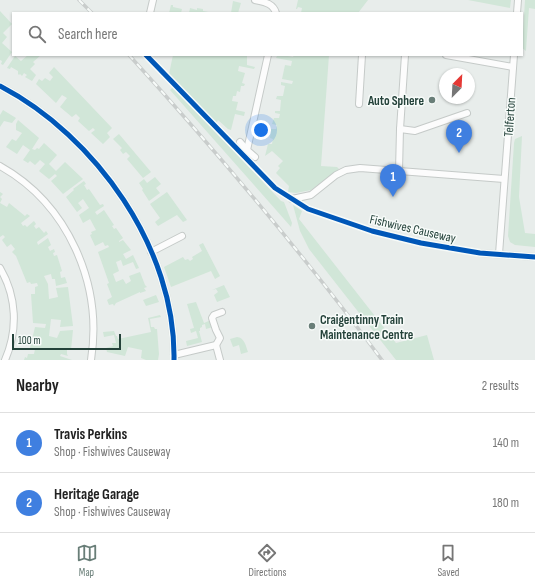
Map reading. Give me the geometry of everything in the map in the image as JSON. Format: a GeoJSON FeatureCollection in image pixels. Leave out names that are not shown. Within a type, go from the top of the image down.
{"type":"FeatureCollection","features":[{"type":"Feature","properties":{"kind":"street"},"geometry":{"type":"LineString","coordinates":[[150,12],[153,0]]}},
{"type":"Feature","properties":{"kind":"street"},"geometry":{"type":"LineString","coordinates":[[255,0],[270,4],[276,12]]}},
{"type":"Feature","properties":{"kind":"street"},"geometry":{"type":"LineString","coordinates":[[517,12],[518,0]]}},
{"type":"Feature","properties":{"kind":"street"},"geometry":{"type":"LineString","coordinates":[[247,150],[268,56]]}},
{"type":"Feature","properties":{"kind":"street"},"geometry":{"type":"LineString","coordinates":[[358,104],[362,56]]}},
{"type":"Feature","properties":{"kind":"street"},"geometry":{"type":"LineString","coordinates":[[399,171],[405,56]]}},
{"type":"Feature","properties":{"kind":"street"},"geometry":{"type":"LineString","coordinates":[[452,56],[513,67]]}},
{"type":"Feature","properties":{"kind":"street","name":"Telferton"},"geometry":{"type":"LineString","coordinates":[[504,179],[514,56]]}},
{"type":"Feature","properties":{"kind":"street"},"geometry":{"type":"LineString","coordinates":[[0,86],[44,114],[67,133],[102,171],[121,196],[151,252],[164,285],[168,302],[174,358],[216,345],[220,338],[212,318],[214,315],[222,312]]}},
{"type":"Feature","properties":{"kind":"street"},"geometry":{"type":"LineString","coordinates":[[400,129],[415,130],[467,113]]}},
{"type":"Feature","properties":{"kind":"street"},"geometry":{"type":"LineString","coordinates":[[240,142],[255,158]]}},
{"type":"Feature","properties":{"kind":"street"},"geometry":{"type":"LineString","coordinates":[[0,166],[20,179],[46,204],[62,224],[76,248],[85,270],[92,300],[94,328],[91,360]]}},
{"type":"Feature","properties":{"kind":"street"},"geometry":{"type":"LineString","coordinates":[[292,199],[311,195],[327,181],[346,170],[360,168],[504,179],[499,254]]}},
{"type":"Feature","properties":{"kind":"street"},"geometry":{"type":"LineString","coordinates":[[151,252],[182,236]]}},
{"type":"Feature","properties":{"kind":"street"},"geometry":{"type":"LineString","coordinates":[[480,253],[535,258]]}},
{"type":"Feature","properties":{"kind":"street"},"geometry":{"type":"LineString","coordinates":[[0,268],[10,291],[14,312],[12,339],[5,360]]}},
{"type":"Feature","properties":{"kind":"street"},"geometry":{"type":"LineString","coordinates":[[216,345],[220,360]]}},
{"type":"Feature","properties":{"kind":"green space"},"geometry":{"type":"Polygon","coordinates":[[[298,0],[368,0],[359,12],[301,12],[302,8],[298,7],[296,9],[298,0]]]}},
{"type":"Feature","properties":{"kind":"green space"},"geometry":{"type":"Polygon","coordinates":[[[468,0],[511,0],[510,8],[468,0]]]}},
{"type":"Feature","properties":{"kind":"green space"},"geometry":{"type":"Polygon","coordinates":[[[525,0],[535,0],[535,9],[529,8],[526,51],[523,49],[525,0]]]}},
{"type":"Feature","properties":{"kind":"green space"},"geometry":{"type":"Polygon","coordinates":[[[233,1],[241,3],[238,12],[231,12],[233,1]]]}},
{"type":"Feature","properties":{"kind":"green space"},"geometry":{"type":"Polygon","coordinates":[[[171,5],[182,9],[181,12],[169,12],[171,5]]]}},
{"type":"Feature","properties":{"kind":"green space"},"geometry":{"type":"Polygon","coordinates":[[[190,8],[197,10],[197,8],[208,12],[189,12],[190,8]]]}},
{"type":"Feature","properties":{"kind":"green space"},"geometry":{"type":"Polygon","coordinates":[[[0,11],[12,24],[3,33],[7,37],[2,43],[12,52],[3,65],[1,64],[2,61],[0,60],[0,11]]]}},
{"type":"Feature","properties":{"kind":"green space"},"geometry":{"type":"Polygon","coordinates":[[[15,56],[21,61],[27,56],[40,56],[33,62],[35,64],[30,69],[36,75],[32,81],[25,77],[27,75],[24,73],[22,76],[18,74],[18,71],[11,67],[10,69],[7,68],[15,56]]]}},
{"type":"Feature","properties":{"kind":"green space"},"geometry":{"type":"Polygon","coordinates":[[[173,56],[247,56],[247,65],[255,67],[254,69],[239,66],[238,71],[245,73],[242,83],[245,84],[244,86],[241,86],[240,92],[237,91],[236,96],[233,96],[232,101],[238,102],[236,110],[245,112],[244,116],[235,114],[231,130],[218,120],[216,124],[169,74],[173,56]]]}},
{"type":"Feature","properties":{"kind":"green space"},"geometry":{"type":"Polygon","coordinates":[[[277,56],[329,56],[321,166],[337,167],[339,169],[311,190],[296,193],[288,192],[289,186],[276,173],[280,168],[278,166],[283,161],[272,151],[265,156],[268,144],[272,144],[273,139],[270,138],[271,129],[276,129],[277,125],[272,124],[274,118],[279,118],[280,114],[275,113],[275,111],[280,111],[281,100],[276,99],[277,96],[283,96],[285,86],[281,85],[281,82],[292,84],[293,81],[282,79],[285,65],[291,66],[292,61],[276,58],[277,56]]]}},
{"type":"Feature","properties":{"kind":"green space"},"geometry":{"type":"Polygon","coordinates":[[[54,67],[112,128],[107,133],[110,137],[103,144],[91,133],[95,130],[93,128],[89,131],[78,121],[80,118],[76,114],[72,117],[60,107],[67,98],[62,95],[56,103],[36,84],[39,79],[42,81],[45,78],[50,81],[53,77],[49,73],[54,67]]]}},
{"type":"Feature","properties":{"kind":"green space"},"geometry":{"type":"Polygon","coordinates":[[[173,87],[281,201],[284,202],[292,223],[291,227],[170,90],[173,87]]]}},
{"type":"Feature","properties":{"kind":"green space"},"geometry":{"type":"Polygon","coordinates":[[[3,110],[16,118],[12,123],[4,121],[0,127],[0,115],[3,110]]]}},
{"type":"Feature","properties":{"kind":"green space"},"geometry":{"type":"Polygon","coordinates":[[[18,120],[39,138],[32,149],[39,149],[44,143],[57,155],[49,164],[56,171],[65,162],[83,179],[63,194],[51,181],[57,176],[55,174],[49,179],[39,171],[45,164],[40,160],[35,165],[30,161],[28,163],[23,160],[30,150],[23,145],[17,154],[6,147],[12,139],[16,141],[22,133],[16,130],[18,120]]]}},
{"type":"Feature","properties":{"kind":"green space"},"geometry":{"type":"Polygon","coordinates":[[[119,134],[151,172],[143,178],[127,159],[130,156],[126,152],[123,154],[120,150],[122,148],[113,139],[119,134]]]}},
{"type":"Feature","properties":{"kind":"green space"},"geometry":{"type":"Polygon","coordinates":[[[522,136],[519,197],[525,233],[535,234],[535,247],[515,245],[510,242],[508,236],[514,143],[515,139],[522,136]]]}},
{"type":"Feature","properties":{"kind":"green space"},"geometry":{"type":"Polygon","coordinates":[[[155,177],[161,184],[156,188],[160,193],[149,201],[139,183],[144,179],[147,183],[155,177]]]}},
{"type":"Feature","properties":{"kind":"green space"},"geometry":{"type":"Polygon","coordinates":[[[84,181],[86,184],[84,185],[87,190],[89,189],[100,205],[103,204],[104,206],[95,212],[97,215],[104,210],[114,225],[112,226],[114,229],[116,228],[123,238],[119,242],[123,240],[131,250],[123,254],[126,259],[133,255],[139,268],[136,269],[133,262],[123,266],[121,260],[116,262],[119,271],[113,274],[116,282],[123,279],[126,284],[131,281],[129,276],[140,272],[147,287],[144,288],[146,291],[140,292],[116,303],[114,306],[113,304],[109,305],[107,300],[112,297],[107,284],[109,283],[98,252],[109,247],[108,245],[105,246],[103,242],[95,246],[90,235],[92,234],[91,232],[96,230],[90,219],[83,223],[79,215],[89,208],[83,199],[78,203],[82,208],[77,212],[66,197],[74,190],[73,189],[84,181]]]}},
{"type":"Feature","properties":{"kind":"green space"},"geometry":{"type":"Polygon","coordinates":[[[167,192],[187,220],[183,222],[177,215],[158,226],[155,222],[160,218],[150,204],[167,192]]]}},
{"type":"Feature","properties":{"kind":"green space"},"geometry":{"type":"Polygon","coordinates":[[[0,203],[7,207],[9,203],[25,216],[27,214],[30,216],[21,223],[23,226],[25,225],[27,227],[34,221],[36,224],[34,226],[36,229],[39,227],[44,233],[46,231],[48,234],[37,242],[38,245],[48,238],[51,245],[48,247],[50,251],[54,249],[54,256],[57,255],[62,271],[60,272],[61,278],[65,277],[67,283],[56,286],[55,279],[52,279],[51,274],[44,276],[48,284],[49,299],[58,297],[56,288],[68,287],[73,326],[60,327],[61,320],[51,319],[49,336],[57,338],[60,331],[73,330],[71,350],[67,349],[68,356],[61,354],[60,356],[72,360],[24,360],[25,357],[27,358],[28,354],[34,354],[35,349],[30,348],[35,327],[45,328],[46,324],[33,323],[31,294],[35,294],[35,287],[38,286],[37,283],[27,283],[16,256],[12,252],[15,249],[11,244],[7,247],[2,240],[5,237],[3,235],[0,237],[0,203]]]}},
{"type":"Feature","properties":{"kind":"green space"},"geometry":{"type":"Polygon","coordinates":[[[293,205],[302,211],[299,219],[396,343],[427,335],[434,360],[396,360],[309,249],[300,231],[293,205]]]}},
{"type":"Feature","properties":{"kind":"green space"},"geometry":{"type":"Polygon","coordinates":[[[203,243],[220,276],[215,279],[211,271],[171,287],[164,267],[183,257],[185,260],[188,259],[190,261],[193,259],[192,257],[202,251],[199,245],[203,243]]]}},
{"type":"Feature","properties":{"kind":"green space"},"geometry":{"type":"Polygon","coordinates":[[[224,285],[230,297],[217,302],[214,295],[218,292],[216,289],[212,290],[224,285]]]}},
{"type":"Feature","properties":{"kind":"green space"},"geometry":{"type":"Polygon","coordinates":[[[156,295],[159,302],[146,306],[143,300],[156,295]]]}},
{"type":"Feature","properties":{"kind":"green space"},"geometry":{"type":"Polygon","coordinates":[[[196,302],[204,323],[211,320],[213,327],[206,329],[205,324],[202,325],[199,331],[202,342],[187,346],[186,341],[198,338],[196,331],[191,333],[190,329],[194,328],[187,304],[196,302]]]}},
{"type":"Feature","properties":{"kind":"green space"},"geometry":{"type":"Polygon","coordinates":[[[160,315],[161,317],[150,319],[151,327],[157,329],[158,360],[146,360],[141,358],[142,350],[128,347],[125,356],[107,352],[106,348],[113,346],[112,343],[116,343],[114,335],[104,337],[103,332],[114,331],[118,339],[151,332],[148,318],[160,315]]]}},
{"type":"Feature","properties":{"kind":"green space"},"geometry":{"type":"Polygon","coordinates":[[[237,337],[243,340],[248,352],[241,354],[239,345],[233,347],[230,339],[237,337]]]}},
{"type":"Feature","properties":{"kind":"railway"},"geometry":{"type":"LineString","coordinates":[[79,0],[91,12]]}},
{"type":"Feature","properties":{"kind":"railway"},"geometry":{"type":"LineString","coordinates":[[130,56],[259,204],[322,281],[382,360]]}},
{"type":"Feature","properties":{"kind":"cycle path","name":"Fishwives Causeway"},"geometry":{"type":"LineString","coordinates":[[147,56],[275,188],[308,209],[372,231],[421,243],[480,253],[535,257]]}},
{"type":"Feature","properties":{"kind":"cycle path"},"geometry":{"type":"LineString","coordinates":[[0,86],[35,108],[68,134],[98,165],[124,200],[145,238],[161,277],[171,318],[174,360]]}},
{"type":"Feature","properties":{"kind":"place","name":"Auto Sphere"},"geometry":{"type":"Point","coordinates":[432,100]}},
{"type":"Feature","properties":{"kind":"place","name":"Heritage Garage"},"geometry":{"type":"Point","coordinates":[459,153]}},
{"type":"Feature","properties":{"kind":"place","name":"Travis Perkins"},"geometry":{"type":"Point","coordinates":[393,197]}},
{"type":"Feature","properties":{"kind":"place","name":"Craigentinny Train Maintenance Centre"},"geometry":{"type":"Point","coordinates":[312,326]}}]}
